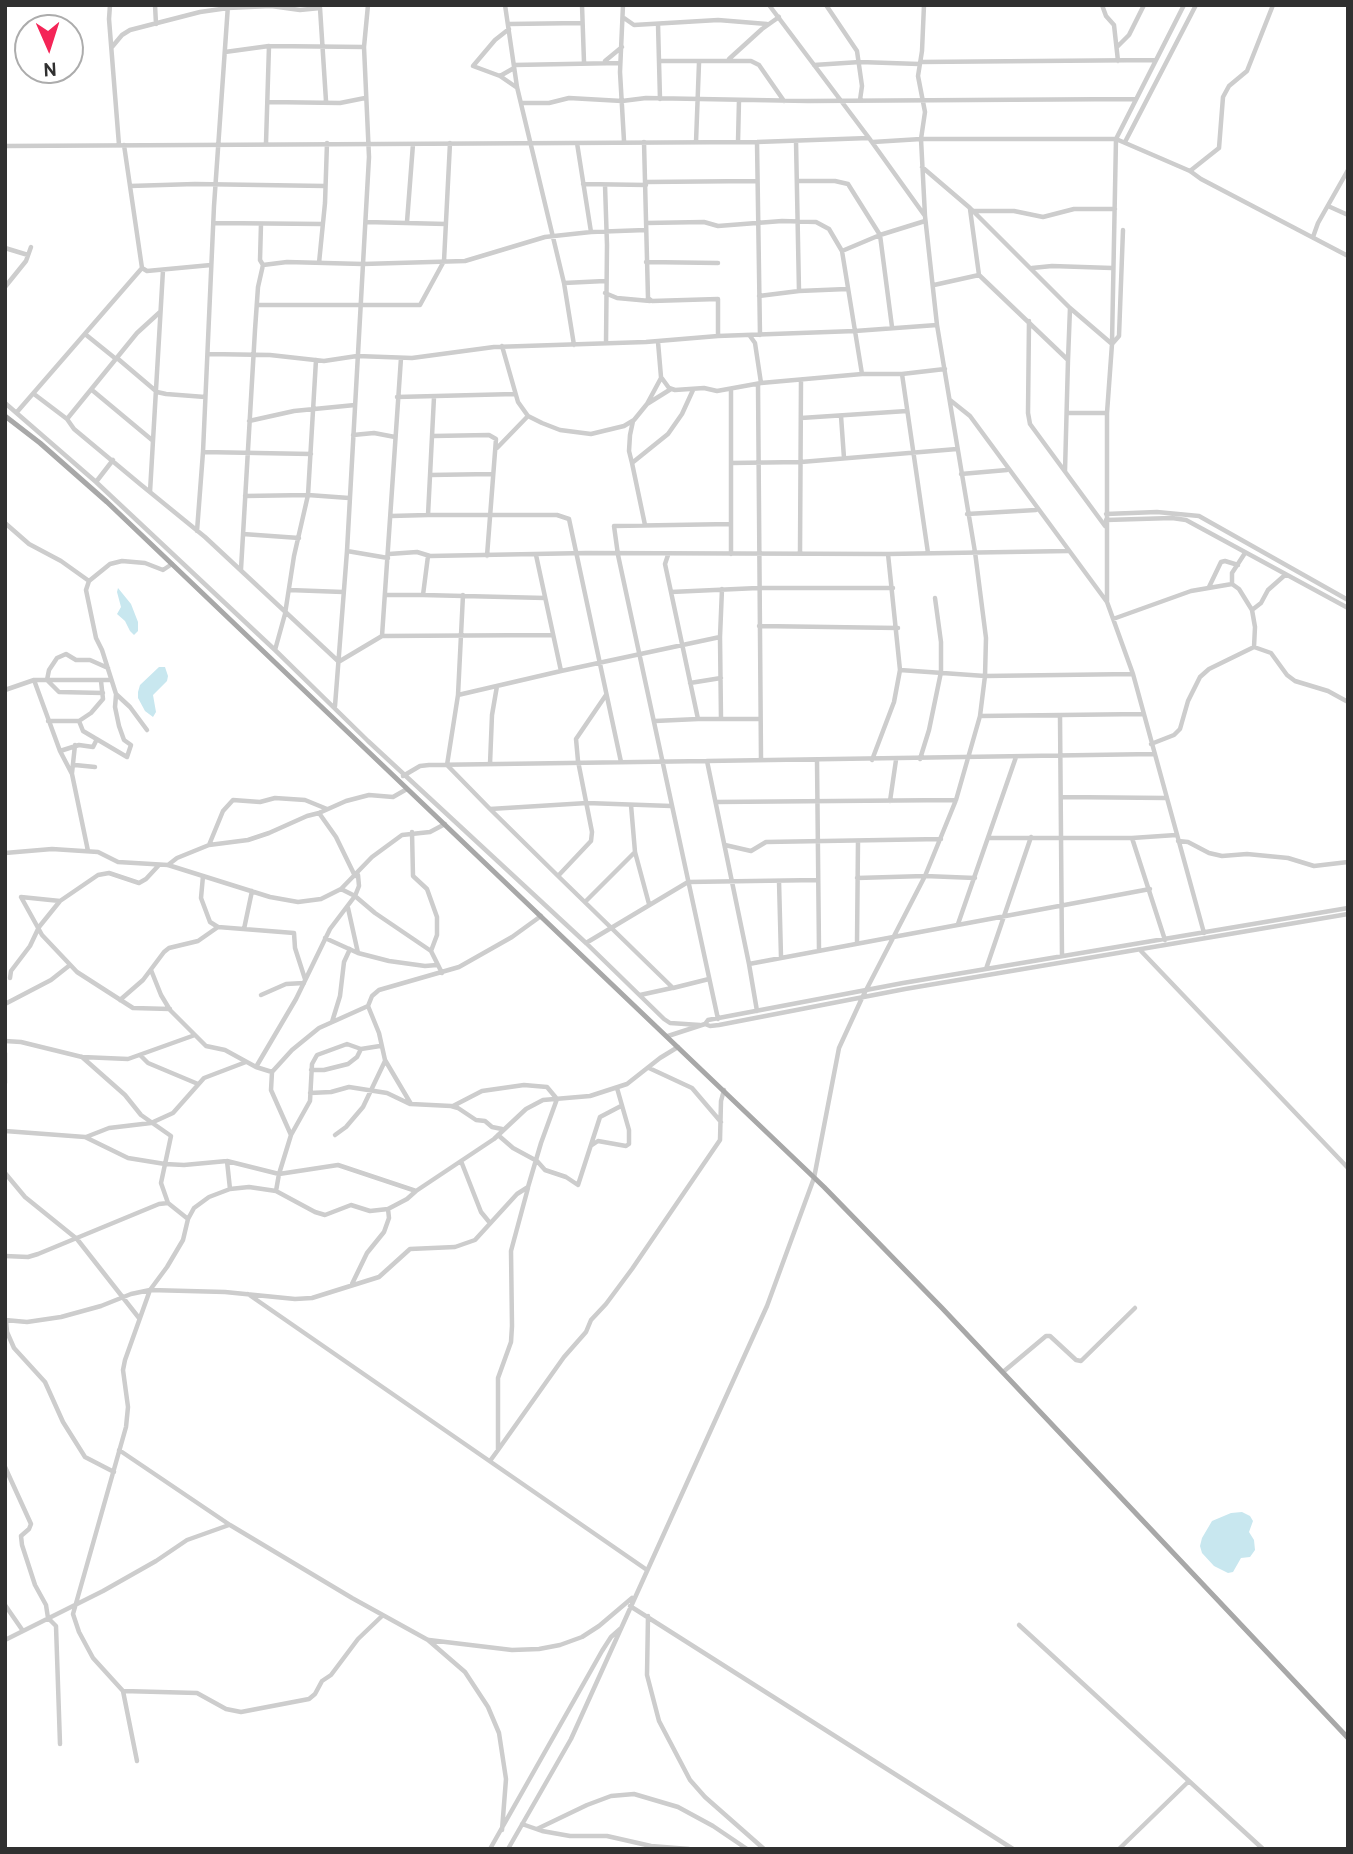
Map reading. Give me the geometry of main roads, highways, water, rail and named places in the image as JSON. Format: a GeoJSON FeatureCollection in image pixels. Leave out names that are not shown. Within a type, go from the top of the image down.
{"type":"FeatureCollection","features":[{"type":"Feature","properties":{"kind":"main road"},"geometry":{"type":"LineString","coordinates":[[5,416],[64,463],[172,564],[724,1089],[1003,1372],[1348,1738]]}},
{"type":"Feature","properties":{"kind":"water"},"geometry":{"type":"Polygon","coordinates":[[[118,588],[131,604],[138,622],[138,631],[134,635],[117,614],[121,607],[118,588]]]}},
{"type":"Feature","properties":{"kind":"water"},"geometry":{"type":"Polygon","coordinates":[[[159,667],[165,667],[168,676],[167,681],[153,695],[156,712],[153,717],[145,711],[138,692],[140,685],[159,667]]]}},
{"type":"Feature","properties":{"kind":"water"},"geometry":{"type":"Polygon","coordinates":[[[1242,1512],[1253,1521],[1249,1532],[1254,1540],[1255,1550],[1250,1557],[1241,1558],[1233,1572],[1228,1573],[1214,1566],[1202,1553],[1200,1546],[1212,1521],[1231,1513],[1242,1512]]]}}]}
